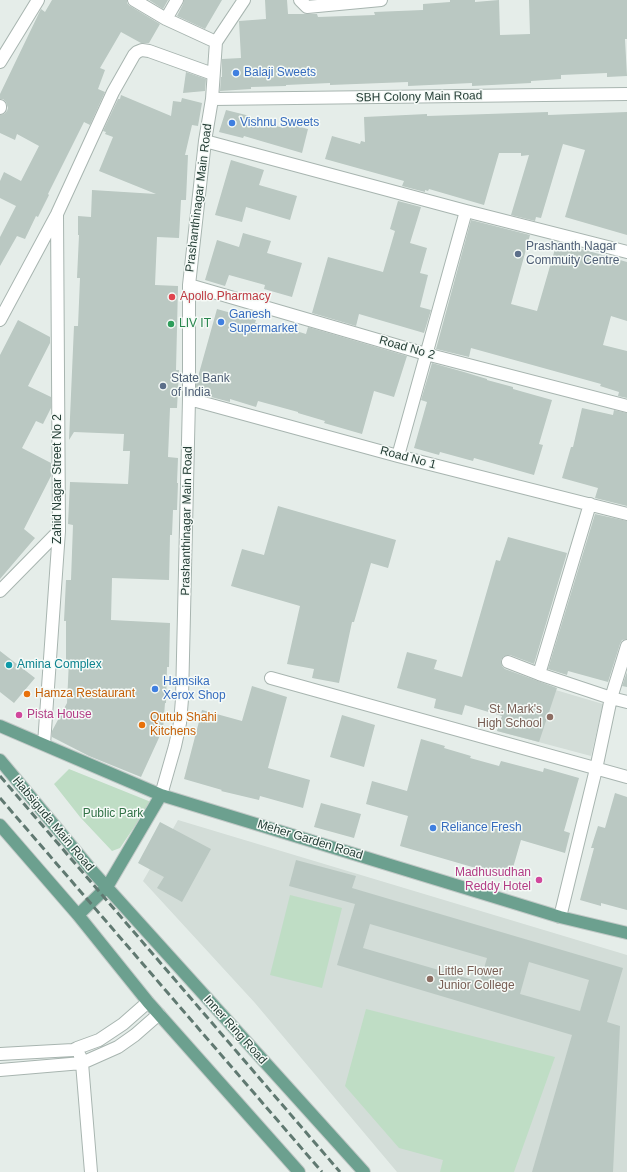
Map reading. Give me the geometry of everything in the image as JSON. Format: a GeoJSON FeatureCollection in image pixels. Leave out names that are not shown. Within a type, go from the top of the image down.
{"type":"FeatureCollection","features":[{"type":"Feature","properties":{"kind":"main road","name":"Meher Garden Road"},"geometry":{"type":"LineString","coordinates":[[0,726],[161,795],[560,917],[627,933]]}},
{"type":"Feature","properties":{"kind":"main road","name":"Habsiguda Main Road"},"geometry":{"type":"LineString","coordinates":[[0,760],[107,887]]}},
{"type":"Feature","properties":{"kind":"main road","name":"Prashanthinagar Main Road"},"geometry":{"type":"LineString","coordinates":[[78,915],[107,887],[161,795]]}},
{"type":"Feature","properties":{"kind":"main road"},"geometry":{"type":"LineString","coordinates":[[0,825],[78,915],[148,1002],[299,1172]]}},
{"type":"Feature","properties":{"kind":"main road","name":"Inner Ring Road"},"geometry":{"type":"LineString","coordinates":[[107,887],[364,1172]]}},
{"type":"Feature","properties":{"kind":"street"},"geometry":{"type":"LineString","coordinates":[[0,62],[38,0]]}},
{"type":"Feature","properties":{"kind":"street"},"geometry":{"type":"LineString","coordinates":[[134,0],[166,19],[216,42]]}},
{"type":"Feature","properties":{"kind":"street"},"geometry":{"type":"LineString","coordinates":[[166,19],[177,0]]}},
{"type":"Feature","properties":{"kind":"street"},"geometry":{"type":"LineString","coordinates":[[212,100],[216,42],[244,0]]}},
{"type":"Feature","properties":{"kind":"street"},"geometry":{"type":"LineString","coordinates":[[300,0],[307,7],[381,0]]}},
{"type":"Feature","properties":{"kind":"street"},"geometry":{"type":"LineString","coordinates":[[0,320],[57,214],[113,92],[134,55],[142,50],[149,51],[213,74]]}},
{"type":"Feature","properties":{"kind":"street","name":"SBH Colony Main Road"},"geometry":{"type":"LineString","coordinates":[[212,100],[627,94]]}},
{"type":"Feature","properties":{"kind":"street","name":"Prashanthinagar Main Road"},"geometry":{"type":"LineString","coordinates":[[161,795],[175,746],[180,723],[182,699],[189,399],[189,285],[205,141],[212,100]]}},
{"type":"Feature","properties":{"kind":"street"},"geometry":{"type":"LineString","coordinates":[[205,141],[466,211],[627,252]]}},
{"type":"Feature","properties":{"kind":"street"},"geometry":{"type":"LineString","coordinates":[[398,456],[466,211]]}},
{"type":"Feature","properties":{"kind":"street","name":"Zahid Nagar Street No 2"},"geometry":{"type":"LineString","coordinates":[[44,744],[59,531],[57,214]]}},
{"type":"Feature","properties":{"kind":"street","name":"Road No 2"},"geometry":{"type":"LineString","coordinates":[[189,285],[426,354],[627,406]]}},
{"type":"Feature","properties":{"kind":"street","name":"Road No 1"},"geometry":{"type":"LineString","coordinates":[[189,399],[398,456],[627,514]]}},
{"type":"Feature","properties":{"kind":"street"},"geometry":{"type":"LineString","coordinates":[[538,674],[590,504]]}},
{"type":"Feature","properties":{"kind":"street"},"geometry":{"type":"LineString","coordinates":[[0,592],[59,531]]}},
{"type":"Feature","properties":{"kind":"street"},"geometry":{"type":"LineString","coordinates":[[560,917],[596,769],[611,698],[627,646]]}},
{"type":"Feature","properties":{"kind":"street"},"geometry":{"type":"LineString","coordinates":[[508,662],[538,674],[627,702]]}},
{"type":"Feature","properties":{"kind":"street"},"geometry":{"type":"LineString","coordinates":[[271,678],[627,777]]}},
{"type":"Feature","properties":{"kind":"street"},"geometry":{"type":"LineString","coordinates":[[0,1054],[74,1050],[99,1040],[123,1024],[148,1002]]}},
{"type":"Feature","properties":{"kind":"street"},"geometry":{"type":"LineString","coordinates":[[0,1070],[82,1063],[118,1047],[135,1035],[159,1014]]}},
{"type":"Feature","properties":{"kind":"street"},"geometry":{"type":"LineString","coordinates":[[77,1048],[82,1063],[91,1172]]}},
{"type":"Feature","properties":{"kind":"shaded area","name":"St. Mark's High School"},"geometry":{"type":"Polygon","coordinates":[[[515,678],[603,704],[591,756],[497,731],[515,678]]]}},
{"type":"Feature","properties":{"kind":"shaded area","name":"Little Flower Junior College"},"geometry":{"type":"Polygon","coordinates":[[[178,820],[627,955],[627,1172],[397,1172],[255,1003],[143,881],[178,820]]]}},
{"type":"Feature","properties":{"kind":"green space","name":"Public Park"},"geometry":{"type":"Polygon","coordinates":[[[69,769],[151,802],[120,848],[112,851],[80,817],[54,784],[69,769]]]}},
{"type":"Feature","properties":{"kind":"green space"},"geometry":{"type":"Polygon","coordinates":[[[290,895],[342,908],[322,988],[270,975],[290,895]]]}},
{"type":"Feature","properties":{"kind":"green space"},"geometry":{"type":"Polygon","coordinates":[[[366,1009],[555,1057],[514,1172],[440,1172],[443,1160],[399,1148],[345,1086],[366,1009]]]}},
{"type":"Feature","properties":{"kind":"building"},"geometry":{"type":"Polygon","coordinates":[[[52,0],[127,0],[127,3],[130,6],[160,24],[149,43],[141,43],[121,32],[100,68],[105,70],[98,89],[105,92],[90,125],[84,122],[38,217],[36,216],[25,239],[17,236],[0,266],[0,237],[16,206],[0,198],[0,181],[4,172],[21,181],[39,146],[17,134],[15,140],[0,133],[0,115],[4,114],[8,108],[6,102],[3,99],[0,99],[0,94],[41,9],[45,12],[52,0]]]}},
{"type":"Feature","properties":{"kind":"building"},"geometry":{"type":"Polygon","coordinates":[[[149,0],[168,0],[163,9],[149,0]]]}},
{"type":"Feature","properties":{"kind":"building"},"geometry":{"type":"Polygon","coordinates":[[[184,0],[222,0],[205,29],[177,16],[184,0]]]}},
{"type":"Feature","properties":{"kind":"building"},"geometry":{"type":"Polygon","coordinates":[[[265,0],[287,0],[288,14],[317,14],[318,17],[375,15],[374,12],[423,10],[423,4],[450,2],[450,0],[475,0],[475,2],[499,0],[500,35],[530,34],[529,0],[627,0],[627,39],[625,39],[627,76],[607,77],[607,73],[561,75],[561,79],[531,81],[531,83],[472,86],[472,83],[408,86],[408,82],[330,85],[330,83],[251,87],[251,89],[220,91],[222,59],[241,58],[239,21],[266,19],[265,0]]]}},
{"type":"Feature","properties":{"kind":"building"},"geometry":{"type":"Polygon","coordinates":[[[186,72],[206,79],[205,91],[183,93],[186,72]]]}},
{"type":"Feature","properties":{"kind":"building"},"geometry":{"type":"Polygon","coordinates":[[[121,95],[171,116],[173,101],[181,102],[182,98],[202,103],[198,126],[192,125],[185,155],[188,155],[186,200],[181,200],[179,238],[157,237],[155,285],[178,286],[176,370],[179,370],[177,408],[170,408],[168,457],[178,458],[178,483],[177,510],[173,510],[172,535],[170,535],[169,580],[112,578],[111,620],[170,623],[169,667],[167,667],[166,703],[163,729],[141,777],[89,756],[52,737],[52,731],[67,703],[69,660],[66,660],[66,621],[64,621],[66,580],[71,580],[73,525],[68,524],[70,482],[128,484],[130,451],[123,451],[124,434],[74,432],[69,440],[74,326],[78,326],[80,278],[77,278],[79,235],[78,216],[91,217],[92,190],[156,194],[99,171],[113,137],[105,134],[106,132],[103,131],[121,95]]]}},
{"type":"Feature","properties":{"kind":"building"},"geometry":{"type":"Polygon","coordinates":[[[226,110],[250,116],[249,118],[283,128],[284,123],[308,129],[302,153],[244,136],[243,138],[219,132],[226,110]]]}},
{"type":"Feature","properties":{"kind":"building"},"geometry":{"type":"Polygon","coordinates":[[[548,112],[548,115],[627,112],[627,235],[565,217],[585,150],[563,144],[541,218],[536,217],[535,221],[511,215],[529,155],[521,156],[521,153],[499,153],[484,205],[429,189],[428,191],[425,190],[425,192],[402,186],[404,181],[325,159],[332,136],[360,144],[361,141],[365,142],[364,117],[427,114],[427,116],[548,112]]]}},
{"type":"Feature","properties":{"kind":"building"},"geometry":{"type":"Polygon","coordinates":[[[231,160],[264,170],[259,185],[297,196],[290,220],[246,207],[242,222],[215,215],[231,160]]]}},
{"type":"Feature","properties":{"kind":"building"},"geometry":{"type":"Polygon","coordinates":[[[398,201],[421,207],[410,243],[427,248],[420,273],[428,275],[420,307],[431,310],[424,333],[359,314],[356,326],[312,313],[328,257],[383,272],[395,231],[390,229],[398,201]]]}},
{"type":"Feature","properties":{"kind":"building"},"geometry":{"type":"Polygon","coordinates":[[[471,220],[530,235],[511,304],[537,311],[557,242],[627,262],[627,321],[611,316],[603,345],[627,351],[627,398],[618,396],[619,392],[600,386],[601,384],[471,348],[469,357],[436,349],[471,220]]]}},
{"type":"Feature","properties":{"kind":"building"},"geometry":{"type":"Polygon","coordinates":[[[243,233],[271,241],[267,253],[302,263],[292,297],[264,289],[265,285],[229,275],[225,286],[205,280],[217,240],[239,247],[243,233]]]}},
{"type":"Feature","properties":{"kind":"building"},"geometry":{"type":"Polygon","coordinates":[[[217,309],[256,320],[255,323],[282,330],[283,327],[306,334],[308,327],[407,356],[394,397],[374,391],[362,434],[324,423],[325,421],[298,412],[258,401],[256,407],[230,399],[230,402],[196,393],[196,384],[217,309]]]}},
{"type":"Feature","properties":{"kind":"building"},"geometry":{"type":"Polygon","coordinates":[[[18,320],[50,337],[50,343],[28,386],[51,397],[51,408],[43,424],[36,421],[22,448],[51,463],[51,476],[24,529],[35,538],[0,579],[0,355],[18,320]]]}},
{"type":"Feature","properties":{"kind":"building"},"geometry":{"type":"Polygon","coordinates":[[[432,363],[552,400],[539,444],[543,445],[534,475],[474,458],[473,461],[440,452],[439,455],[414,448],[427,402],[421,400],[432,363]]]}},
{"type":"Feature","properties":{"kind":"building"},"geometry":{"type":"Polygon","coordinates":[[[582,408],[613,415],[614,410],[627,413],[627,506],[595,498],[598,488],[562,478],[571,447],[573,447],[582,408]]]}},
{"type":"Feature","properties":{"kind":"building"},"geometry":{"type":"Polygon","coordinates":[[[278,506],[396,540],[388,568],[371,563],[354,622],[352,622],[339,683],[312,678],[314,669],[287,664],[300,606],[231,586],[242,549],[264,555],[278,506]]]}},
{"type":"Feature","properties":{"kind":"building"},"geometry":{"type":"Polygon","coordinates":[[[595,514],[627,521],[627,639],[622,640],[620,644],[608,682],[568,671],[567,675],[548,669],[595,514]]]}},
{"type":"Feature","properties":{"kind":"building"},"geometry":{"type":"Polygon","coordinates":[[[508,537],[567,553],[534,664],[510,655],[504,656],[501,660],[502,666],[505,669],[557,688],[539,742],[497,731],[502,716],[465,705],[462,715],[434,708],[436,699],[397,688],[407,652],[437,660],[434,669],[462,677],[496,560],[500,561],[508,537]]]}},
{"type":"Feature","properties":{"kind":"building","name":"Amina Complex"},"geometry":{"type":"Polygon","coordinates":[[[0,651],[35,678],[14,703],[0,692],[0,651]]]}},
{"type":"Feature","properties":{"kind":"building"},"geometry":{"type":"Polygon","coordinates":[[[627,672],[627,687],[622,686],[627,672]]]}},
{"type":"Feature","properties":{"kind":"building"},"geometry":{"type":"Polygon","coordinates":[[[252,686],[287,697],[268,768],[310,780],[303,808],[260,796],[259,800],[221,791],[222,790],[184,779],[202,710],[242,721],[252,686]]]}},
{"type":"Feature","properties":{"kind":"building"},"geometry":{"type":"Polygon","coordinates":[[[342,715],[375,725],[364,767],[330,757],[342,715]]]}},
{"type":"Feature","properties":{"kind":"building"},"geometry":{"type":"Polygon","coordinates":[[[421,739],[471,756],[470,758],[499,766],[501,761],[543,772],[544,768],[579,778],[564,831],[570,833],[565,853],[521,840],[510,878],[400,846],[408,816],[366,804],[372,781],[407,791],[421,739]]]}},
{"type":"Feature","properties":{"kind":"building"},"geometry":{"type":"Polygon","coordinates":[[[615,793],[627,797],[627,910],[601,903],[601,906],[580,900],[594,848],[591,848],[598,826],[605,828],[615,793]]]}},
{"type":"Feature","properties":{"kind":"building"},"geometry":{"type":"Polygon","coordinates":[[[321,803],[361,814],[354,838],[314,827],[321,803]]]}},
{"type":"Feature","properties":{"kind":"building"},"geometry":{"type":"Polygon","coordinates":[[[160,822],[211,849],[182,902],[157,888],[164,877],[138,863],[160,822]]]}},
{"type":"Feature","properties":{"kind":"building"},"geometry":{"type":"Polygon","coordinates":[[[296,860],[356,876],[352,888],[623,968],[607,1022],[620,1026],[613,1172],[532,1172],[572,1035],[337,965],[355,904],[289,886],[296,860]],[[370,924],[363,948],[480,982],[487,958],[370,924]],[[529,962],[520,994],[580,1011],[589,980],[529,962]]]}},
{"type":"Feature","properties":{"kind":"railway"},"geometry":{"type":"LineString","coordinates":[[0,776],[340,1172]]}},
{"type":"Feature","properties":{"kind":"railway"},"geometry":{"type":"LineString","coordinates":[[0,798],[322,1172]]}},
{"type":"Feature","properties":{"kind":"place","name":"Balaji Sweets"},"geometry":{"type":"Point","coordinates":[236,73]}},
{"type":"Feature","properties":{"kind":"place","name":"Vishnu Sweets"},"geometry":{"type":"Point","coordinates":[232,123]}},
{"type":"Feature","properties":{"kind":"place","name":"Prashanth Nagar Commuity Centre"},"geometry":{"type":"Point","coordinates":[518,254]}},
{"type":"Feature","properties":{"kind":"place","name":"Apollo Pharmacy"},"geometry":{"type":"Point","coordinates":[172,297]}},
{"type":"Feature","properties":{"kind":"place","name":"Ganesh Supermarket"},"geometry":{"type":"Point","coordinates":[221,322]}},
{"type":"Feature","properties":{"kind":"place","name":"LIV IT"},"geometry":{"type":"Point","coordinates":[171,324]}},
{"type":"Feature","properties":{"kind":"place","name":"State Bank of India"},"geometry":{"type":"Point","coordinates":[163,386]}},
{"type":"Feature","properties":{"kind":"place","name":"Amina Complex"},"geometry":{"type":"Point","coordinates":[9,665]}},
{"type":"Feature","properties":{"kind":"place","name":"Hamsika Xerox Shop"},"geometry":{"type":"Point","coordinates":[155,689]}},
{"type":"Feature","properties":{"kind":"place","name":"Hamza Restaurant"},"geometry":{"type":"Point","coordinates":[27,694]}},
{"type":"Feature","properties":{"kind":"place","name":"Pista House"},"geometry":{"type":"Point","coordinates":[19,715]}},
{"type":"Feature","properties":{"kind":"place","name":"St. Mark's High School"},"geometry":{"type":"Point","coordinates":[550,717]}},
{"type":"Feature","properties":{"kind":"place","name":"Qutub Shahi Kitchens"},"geometry":{"type":"Point","coordinates":[142,725]}},
{"type":"Feature","properties":{"kind":"place","name":"Reliance Fresh"},"geometry":{"type":"Point","coordinates":[433,828]}},
{"type":"Feature","properties":{"kind":"place","name":"Madhusudhan Reddy Hotel"},"geometry":{"type":"Point","coordinates":[539,880]}},
{"type":"Feature","properties":{"kind":"place","name":"Little Flower Junior College"},"geometry":{"type":"Point","coordinates":[430,979]}}]}
